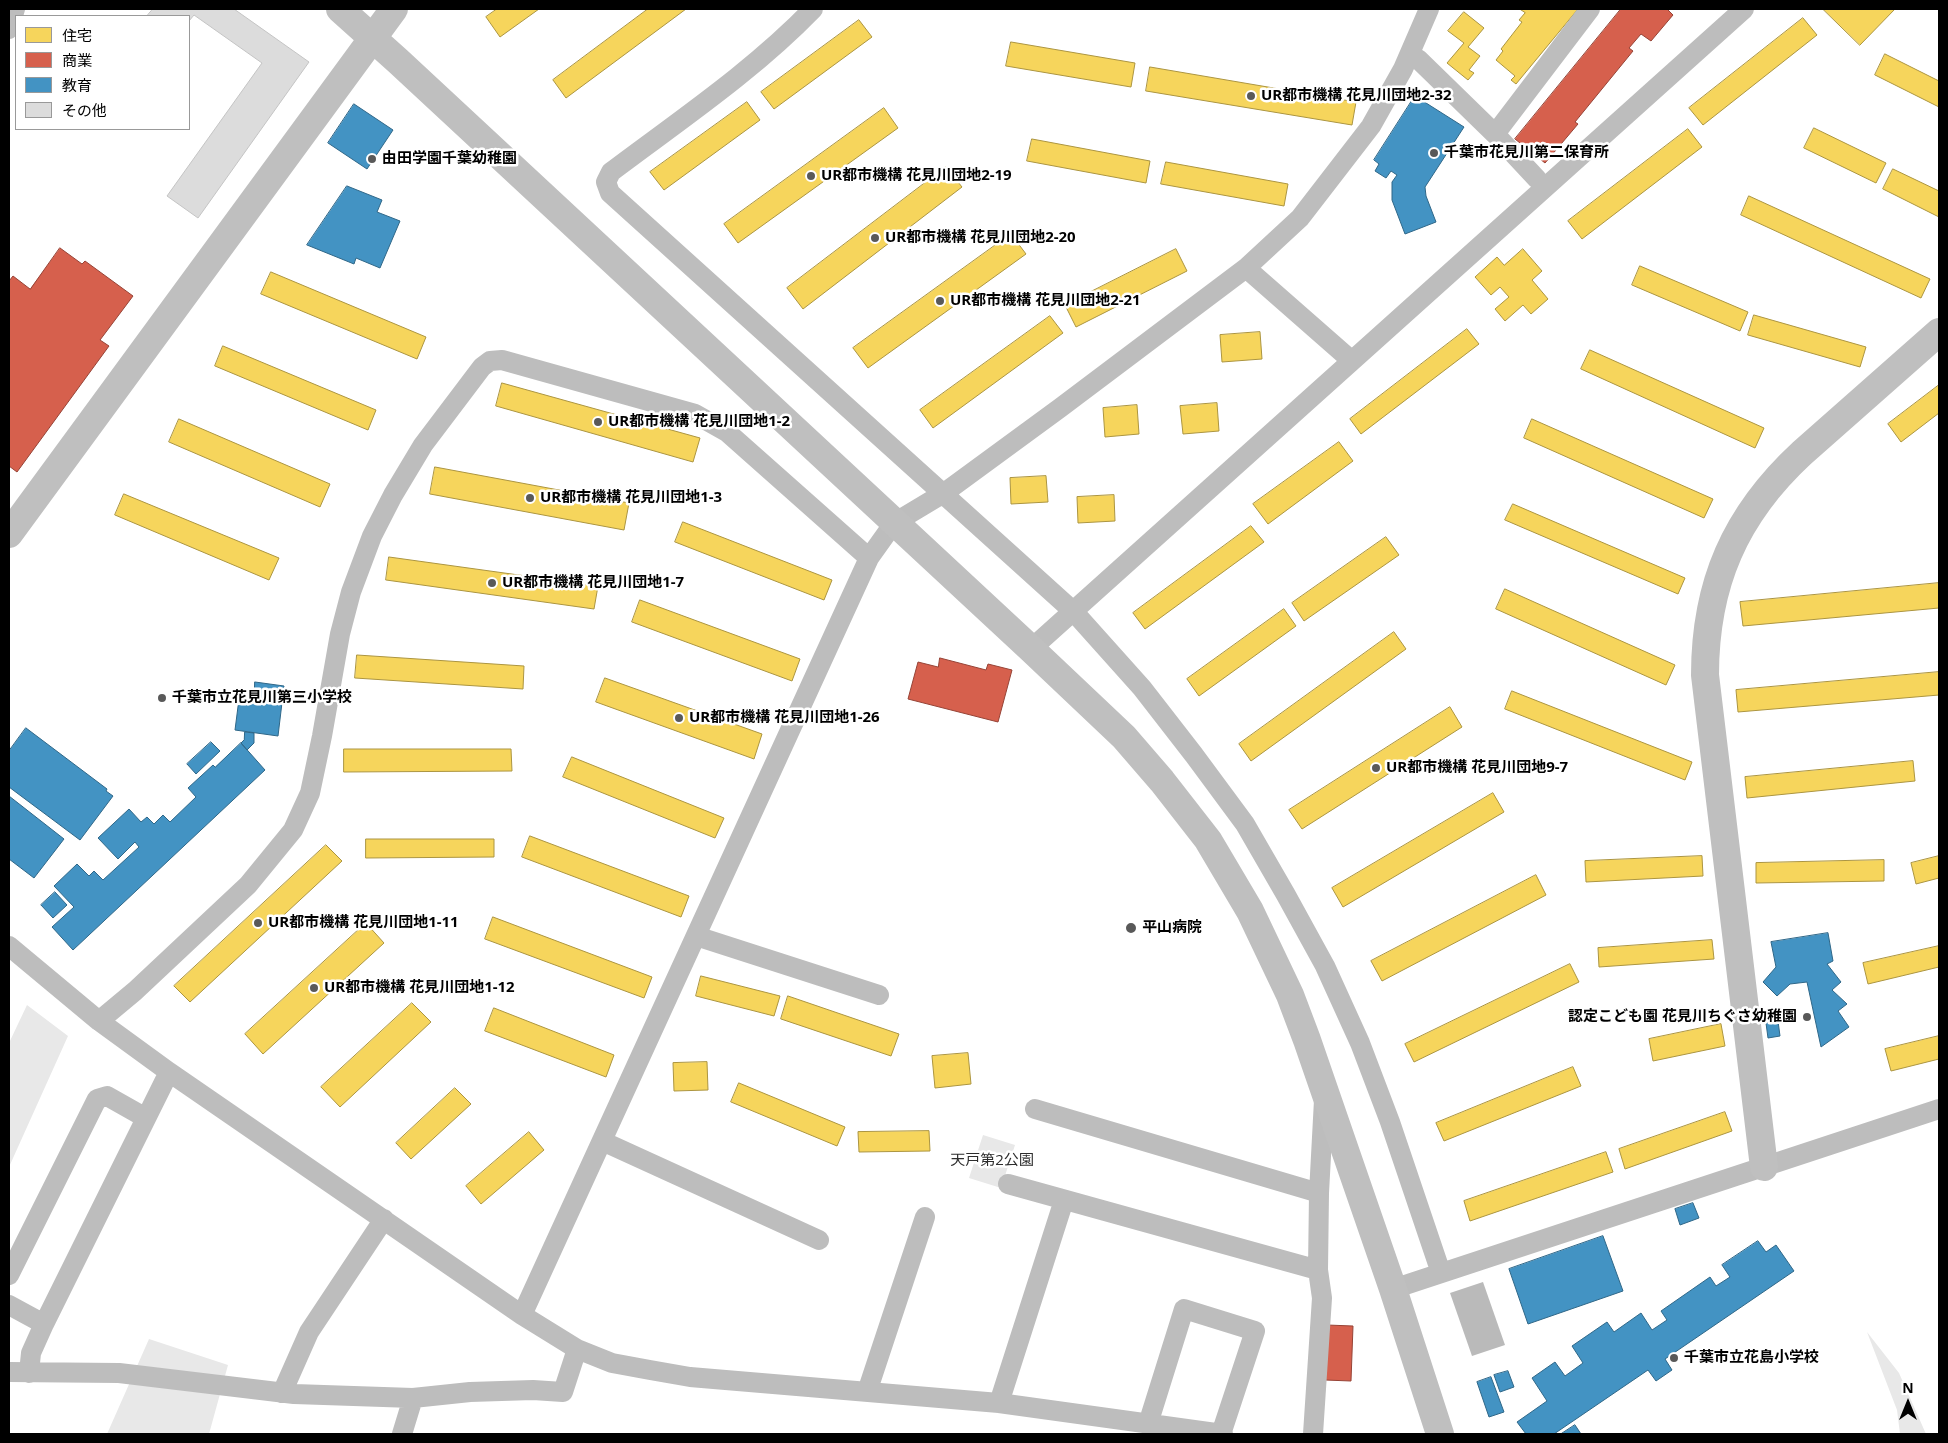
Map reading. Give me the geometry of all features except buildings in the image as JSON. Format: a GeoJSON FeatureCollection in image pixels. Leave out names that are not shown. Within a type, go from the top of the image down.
{"type":"FeatureCollection","features":[{"type":"Feature","properties":{"kind":"street"},"geometry":{"type":"LineString","coordinates":[[340,9],[1130,744],[1162,781],[1208,840],[1250,911],[1290,995],[1325,1090],[1440,1434]]}},
{"type":"Feature","properties":{"kind":"street"},"geometry":{"type":"LineString","coordinates":[[13,521],[394,9]]}},
{"type":"Feature","properties":{"kind":"street"},"geometry":{"type":"LineString","coordinates":[[814,9],[732,82],[611,172],[606,182],[610,192],[1074,612],[1142,688],[1194,755],[1245,824],[1325,966],[1360,1043],[1441,1273]]}},
{"type":"Feature","properties":{"kind":"street"},"geometry":{"type":"LineString","coordinates":[[522,1315],[869,558],[894,523],[944,493],[1060,408],[1246,268],[1300,218],[1371,126],[1403,69],[1429,9]]}},
{"type":"Feature","properties":{"kind":"street"},"geometry":{"type":"LineString","coordinates":[[1495,134],[1590,9]]}},
{"type":"Feature","properties":{"kind":"street"},"geometry":{"type":"LineString","coordinates":[[1031,650],[1744,9]]}},
{"type":"Feature","properties":{"kind":"street"},"geometry":{"type":"LineString","coordinates":[[1418,59],[1538,179]]}},
{"type":"Feature","properties":{"kind":"street"},"geometry":{"type":"LineString","coordinates":[[1246,268],[1352,362]]}},
{"type":"Feature","properties":{"kind":"street"},"geometry":{"type":"LineString","coordinates":[[1764,1167],[1705,674],[1705,646],[1708,619],[1722,567],[1732,542],[1763,493],[1779,474],[1939,332]]}},
{"type":"Feature","properties":{"kind":"street"},"geometry":{"type":"LineString","coordinates":[[99,1021],[248,885],[293,830],[310,793],[340,634],[351,592],[372,536],[393,495],[423,446],[482,367],[490,361],[502,360],[696,414],[727,432],[869,558]]}},
{"type":"Feature","properties":{"kind":"street"},"geometry":{"type":"LineString","coordinates":[[696,936],[879,996]]}},
{"type":"Feature","properties":{"kind":"street"},"geometry":{"type":"LineString","coordinates":[[9,946],[99,1021],[169,1072],[522,1315],[577,1349],[612,1363],[690,1377],[999,1403],[1148,1424],[1222,1434],[1255,1331],[1184,1309],[1148,1424]]}},
{"type":"Feature","properties":{"kind":"street"},"geometry":{"type":"LineString","coordinates":[[169,1072],[19,1372],[119,1373],[282,1393],[413,1398],[470,1392],[532,1390],[563,1392],[577,1349]]}},
{"type":"Feature","properties":{"kind":"street"},"geometry":{"type":"LineString","coordinates":[[1313,1434],[1322,1298],[1318,1270],[1318,1194],[1325,1090]]}},
{"type":"Feature","properties":{"kind":"street"},"geometry":{"type":"LineString","coordinates":[[9,1274],[97,1099],[107,1096],[146,1118]]}},
{"type":"Feature","properties":{"kind":"street"},"geometry":{"type":"LineString","coordinates":[[1035,1108],[1318,1194]]}},
{"type":"Feature","properties":{"kind":"street"},"geometry":{"type":"LineString","coordinates":[[1392,1289],[1939,1108]]}},
{"type":"Feature","properties":{"kind":"street"},"geometry":{"type":"LineString","coordinates":[[602,1140],[819,1240]]}},
{"type":"Feature","properties":{"kind":"street"},"geometry":{"type":"LineString","coordinates":[[1008,1184],[1318,1270]]}},
{"type":"Feature","properties":{"kind":"street"},"geometry":{"type":"LineString","coordinates":[[999,1403],[1064,1200]]}},
{"type":"Feature","properties":{"kind":"street"},"geometry":{"type":"LineString","coordinates":[[867,1392],[924,1217]]}},
{"type":"Feature","properties":{"kind":"street"},"geometry":{"type":"LineString","coordinates":[[282,1393],[309,1332],[384,1219]]}},
{"type":"Feature","properties":{"kind":"street"},"geometry":{"type":"LineString","coordinates":[[9,1305],[44,1324]]}},
{"type":"Feature","properties":{"kind":"street"},"geometry":{"type":"LineString","coordinates":[[402,1434],[413,1398]]}},
{"type":"Feature","properties":{"kind":"green space"},"geometry":{"type":"Polygon","coordinates":[[[27,1005],[68,1036],[9,1167],[9,1043],[27,1005]]]}},
{"type":"Feature","properties":{"kind":"green space","name":"天戸第2公園"},"geometry":{"type":"Polygon","coordinates":[[[983,1135],[1015,1145],[1001,1188],[969,1178],[983,1135]]]}},
{"type":"Feature","properties":{"kind":"green space"},"geometry":{"type":"Polygon","coordinates":[[[1867,1332],[1899,1373],[1926,1434],[1900,1434],[1897,1410],[1867,1332]]]}},
{"type":"Feature","properties":{"kind":"green space"},"geometry":{"type":"Polygon","coordinates":[[[149,1339],[228,1365],[209,1434],[107,1434],[149,1339]]]}},
{"type":"Feature","properties":{"kind":"shaded area"},"geometry":{"type":"Polygon","coordinates":[[[1483,1282],[1505,1345],[1472,1356],[1450,1293],[1483,1282]]]}},
{"type":"Feature","properties":{"kind":"place","name":"UR都市機構 花見川団地2-32"},"geometry":{"type":"Point","coordinates":[1251,96]}},
{"type":"Feature","properties":{"kind":"place","name":"千葉市花見川第二保育所"},"geometry":{"type":"Point","coordinates":[1434,153]}},
{"type":"Feature","properties":{"kind":"place","name":"由田学園千葉幼稚園"},"geometry":{"type":"Point","coordinates":[372,159]}},
{"type":"Feature","properties":{"kind":"place","name":"UR都市機構 花見川団地2-19"},"geometry":{"type":"Point","coordinates":[811,176]}},
{"type":"Feature","properties":{"kind":"place","name":"UR都市機構 花見川団地2-20"},"geometry":{"type":"Point","coordinates":[875,238]}},
{"type":"Feature","properties":{"kind":"place","name":"UR都市機構 花見川団地2-21"},"geometry":{"type":"Point","coordinates":[940,301]}},
{"type":"Feature","properties":{"kind":"place","name":"UR都市機構 花見川団地1-2"},"geometry":{"type":"Point","coordinates":[598,422]}},
{"type":"Feature","properties":{"kind":"place","name":"UR都市機構 花見川団地1-3"},"geometry":{"type":"Point","coordinates":[530,498]}},
{"type":"Feature","properties":{"kind":"place","name":"UR都市機構 花見川団地1-7"},"geometry":{"type":"Point","coordinates":[492,583]}},
{"type":"Feature","properties":{"kind":"place","name":"千葉市立花見川第三小学校"},"geometry":{"type":"Point","coordinates":[162,698]}},
{"type":"Feature","properties":{"kind":"place","name":"UR都市機構 花見川団地1-26"},"geometry":{"type":"Point","coordinates":[679,718]}},
{"type":"Feature","properties":{"kind":"place","name":"UR都市機構 花見川団地9-7"},"geometry":{"type":"Point","coordinates":[1376,768]}},
{"type":"Feature","properties":{"kind":"place","name":"UR都市機構 花見川団地1-11"},"geometry":{"type":"Point","coordinates":[258,923]}},
{"type":"Feature","properties":{"kind":"place","name":"平山病院"},"geometry":{"type":"Point","coordinates":[1131,928]}},
{"type":"Feature","properties":{"kind":"place","name":"UR都市機構 花見川団地1-12"},"geometry":{"type":"Point","coordinates":[314,988]}},
{"type":"Feature","properties":{"kind":"place","name":"認定こども園 花見川ちぐさ幼稚園"},"geometry":{"type":"Point","coordinates":[1807,1017]}},
{"type":"Feature","properties":{"kind":"place","name":"千葉市立花島小学校"},"geometry":{"type":"Point","coordinates":[1674,1358]}}]}
